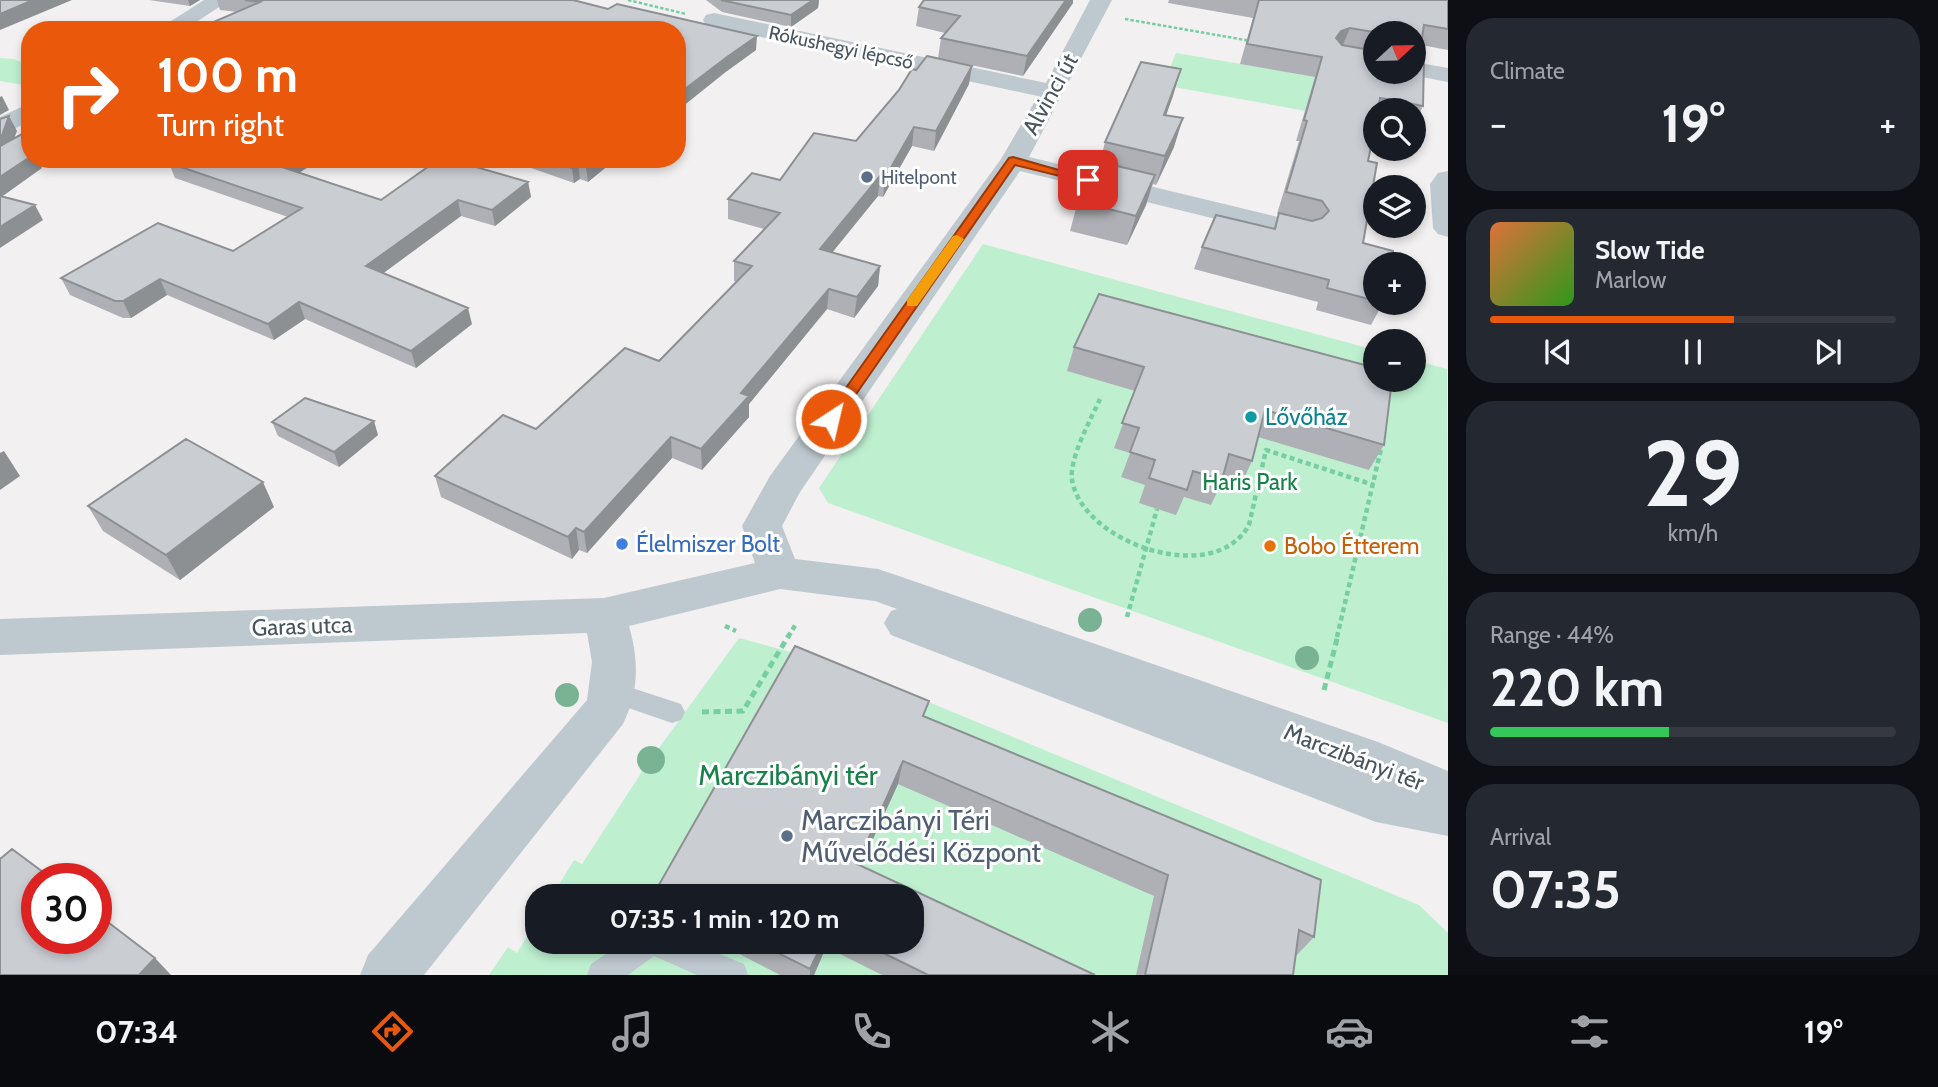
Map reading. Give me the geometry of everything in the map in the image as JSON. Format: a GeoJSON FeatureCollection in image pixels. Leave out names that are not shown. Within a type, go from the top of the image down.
{"type":"FeatureCollection","features":[{"type":"Feature","properties":{"kind":"street"},"geometry":{"type":"LineString","coordinates":[[183,21],[219,0]]}},
{"type":"Feature","properties":{"kind":"street","name":"Alvinci út"},"geometry":{"type":"LineString","coordinates":[[780,573],[762,526],[779,496],[1013,161],[1097,7]]}},
{"type":"Feature","properties":{"kind":"street","name":"Rókushegyi lépcső"},"geometry":{"type":"LineString","coordinates":[[714,20],[1053,92]]}},
{"type":"Feature","properties":{"kind":"street"},"geometry":{"type":"LineString","coordinates":[[1426,71],[1448,75]]}},
{"type":"Feature","properties":{"kind":"street"},"geometry":{"type":"LineString","coordinates":[[0,128],[21,115]]}},
{"type":"Feature","properties":{"kind":"street"},"geometry":{"type":"LineString","coordinates":[[1013,161],[1302,231]]}},
{"type":"Feature","properties":{"kind":"street"},"geometry":{"type":"LineString","coordinates":[[1448,179],[1444,184],[1448,228]]}},
{"type":"Feature","properties":{"kind":"street","name":"Marczibányi tér"},"geometry":{"type":"LineString","coordinates":[[604,615],[780,573],[878,585],[1378,764],[1448,794]]}},
{"type":"Feature","properties":{"kind":"street","name":"Marczibányi tér"},"geometry":{"type":"LineString","coordinates":[[780,573],[1376,799],[1448,813]]}},
{"type":"Feature","properties":{"kind":"street"},"geometry":{"type":"LineString","coordinates":[[388,975],[607,710],[614,693],[615,645],[604,615]]}},
{"type":"Feature","properties":{"kind":"street","name":"Garas utca"},"geometry":{"type":"LineString","coordinates":[[0,637],[604,615]]}},
{"type":"Feature","properties":{"kind":"lane"},"geometry":{"type":"LineString","coordinates":[[614,693],[672,712]]}},
{"type":"Feature","properties":{"kind":"lane"},"geometry":{"type":"LineString","coordinates":[[602,975],[632,954]]}},
{"type":"Feature","properties":{"kind":"lane"},"geometry":{"type":"LineString","coordinates":[[684,954],[733,975]]}},
{"type":"Feature","properties":{"kind":"path"},"geometry":{"type":"LineString","coordinates":[[628,0],[714,20]]}},
{"type":"Feature","properties":{"kind":"path"},"geometry":{"type":"LineString","coordinates":[[1097,7],[1251,41]]}},
{"type":"Feature","properties":{"kind":"path"},"geometry":{"type":"LineString","coordinates":[[1100,399],[1074,463],[1072,478],[1075,494],[1085,510],[1100,525],[1120,538],[1144,548],[1192,556],[1214,552],[1232,544],[1245,533],[1251,519],[1266,450],[1374,485]]}},
{"type":"Feature","properties":{"kind":"path"},"geometry":{"type":"LineString","coordinates":[[1324,690],[1374,485],[1381,443]]}},
{"type":"Feature","properties":{"kind":"path"},"geometry":{"type":"LineString","coordinates":[[1127,617],[1157,509]]}},
{"type":"Feature","properties":{"kind":"path"},"geometry":{"type":"LineString","coordinates":[[672,712],[743,711],[796,624]]}},
{"type":"Feature","properties":{"kind":"green space"},"geometry":{"type":"Polygon","coordinates":[[[1176,53],[1364,85],[1361,121],[1163,85],[1176,53]]]}},
{"type":"Feature","properties":{"kind":"green space"},"geometry":{"type":"Polygon","coordinates":[[[0,58],[21,62],[21,84],[0,81],[0,58]]]}},
{"type":"Feature","properties":{"kind":"green space","name":"Haris Park"},"geometry":{"type":"Polygon","coordinates":[[[983,244],[1363,347],[1363,392],[1426,392],[1426,363],[1447,369],[1448,723],[828,503],[819,488],[983,244]]]}},
{"type":"Feature","properties":{"kind":"green space","name":"Marczibányi tér"},"geometry":{"type":"Polygon","coordinates":[[[739,638],[839,665],[1419,905],[1448,933],[1448,975],[489,975],[508,947],[517,953],[525,940],[525,954],[924,954],[924,884],[559,884],[574,860],[582,864],[643,770],[739,638]]]}},
{"type":"Feature","properties":{"kind":"building"},"geometry":{"type":"Polygon","coordinates":[[[0,0],[33,0],[0,14],[0,0]]]}},
{"type":"Feature","properties":{"kind":"building"},"geometry":{"type":"Polygon","coordinates":[[[245,0],[573,0],[608,9],[617,4],[757,36],[686,88],[686,21],[216,21],[260,2],[245,0]]]}},
{"type":"Feature","properties":{"kind":"building"},"geometry":{"type":"Polygon","coordinates":[[[721,0],[813,0],[791,15],[721,0]]]}},
{"type":"Feature","properties":{"kind":"building"},"geometry":{"type":"Polygon","coordinates":[[[924,0],[1066,0],[1027,56],[941,38],[960,16],[919,7],[924,0]]]}},
{"type":"Feature","properties":{"kind":"building"},"geometry":{"type":"Polygon","coordinates":[[[1259,0],[1448,0],[1448,29],[1426,25],[1426,21],[1363,21],[1363,30],[1350,28],[1341,31],[1336,38],[1342,45],[1363,49],[1363,84],[1423,84],[1423,98],[1363,98],[1363,161],[1377,163],[1375,175],[1363,175],[1363,243],[1393,251],[1363,252],[1363,298],[1327,288],[1329,280],[1202,247],[1216,215],[1275,229],[1279,213],[1312,221],[1322,218],[1329,211],[1322,201],[1286,192],[1322,57],[1247,44],[1259,0]]]}},
{"type":"Feature","properties":{"kind":"building"},"geometry":{"type":"Polygon","coordinates":[[[927,56],[972,66],[936,131],[914,127],[885,178],[880,176],[820,249],[880,266],[857,297],[829,289],[741,393],[749,396],[701,449],[671,437],[584,532],[576,528],[568,537],[435,476],[503,415],[536,429],[625,348],[659,361],[752,266],[734,261],[780,213],[728,199],[752,173],[780,180],[814,133],[856,141],[899,90],[912,69],[916,70],[927,56]]]}},
{"type":"Feature","properties":{"kind":"building"},"geometry":{"type":"Polygon","coordinates":[[[1141,62],[1181,69],[1164,115],[1183,118],[1165,156],[1105,142],[1141,62]]]}},
{"type":"Feature","properties":{"kind":"building"},"geometry":{"type":"Polygon","coordinates":[[[9,116],[0,141],[0,119],[9,116]]]}},
{"type":"Feature","properties":{"kind":"building"},"geometry":{"type":"Polygon","coordinates":[[[21,135],[21,163],[0,177],[0,146],[21,135]]]}},
{"type":"Feature","properties":{"kind":"building"},"geometry":{"type":"Polygon","coordinates":[[[1096,161],[1155,175],[1136,216],[1078,201],[1096,161]]]}},
{"type":"Feature","properties":{"kind":"building"},"geometry":{"type":"Polygon","coordinates":[[[184,168],[285,168],[381,200],[426,168],[479,168],[528,182],[492,210],[458,200],[366,266],[468,308],[411,351],[299,302],[268,324],[160,279],[123,301],[115,301],[61,278],[158,223],[233,251],[302,208],[184,168]]]}},
{"type":"Feature","properties":{"kind":"building"},"geometry":{"type":"Polygon","coordinates":[[[0,196],[35,205],[0,227],[0,196]]]}},
{"type":"Feature","properties":{"kind":"building","name":"Lővőház"},"geometry":{"type":"Polygon","coordinates":[[[1099,294],[1363,365],[1363,392],[1391,392],[1384,445],[1265,410],[1252,461],[1229,454],[1222,480],[1193,471],[1187,490],[1149,478],[1155,460],[1130,452],[1139,428],[1122,423],[1144,367],[1074,347],[1099,294]]]}},
{"type":"Feature","properties":{"kind":"building"},"geometry":{"type":"Polygon","coordinates":[[[305,398],[374,421],[334,452],[272,422],[305,398]]]}},
{"type":"Feature","properties":{"kind":"building"},"geometry":{"type":"Polygon","coordinates":[[[186,439],[263,482],[166,555],[88,506],[186,439]]]}},
{"type":"Feature","properties":{"kind":"building","name":"Marczibányi Téri Művelődési Központ"},"geometry":{"type":"Polygon","coordinates":[[[795,646],[929,701],[923,716],[1321,880],[1314,937],[1299,930],[1293,975],[1145,975],[1168,875],[903,761],[857,864],[900,884],[659,884],[795,646]]]}},
{"type":"Feature","properties":{"kind":"building"},"geometry":{"type":"Polygon","coordinates":[[[12,849],[31,863],[21,863],[21,954],[112,954],[112,925],[155,958],[139,975],[0,975],[0,859],[12,849]]]}},
{"type":"Feature","properties":{"kind":"building","name":"Marczibányi Téri Művelődési Központ"},"geometry":{"type":"Polygon","coordinates":[[[924,895],[1095,975],[928,975],[885,954],[924,954],[924,895]]]}},
{"type":"Feature","properties":{"kind":"building"},"geometry":{"type":"Polygon","coordinates":[[[780,954],[817,954],[810,969],[780,954]]]}},
{"type":"Feature","properties":{"kind":"slow traffic"},"geometry":{"type":"LineString","coordinates":[[912,303],[957,239]]}},
{"type":"Feature","properties":{"kind":"place","name":"Hitelpont"},"geometry":{"type":"Point","coordinates":[867,177]}},
{"type":"Feature","properties":{"kind":"place","name":"Lővőház"},"geometry":{"type":"Point","coordinates":[1251,417]}},
{"type":"Feature","properties":{"kind":"place","name":"Élelmiszer Bolt"},"geometry":{"type":"Point","coordinates":[622,544]}},
{"type":"Feature","properties":{"kind":"place","name":"Bobo Étterem"},"geometry":{"type":"Point","coordinates":[1270,546]}},
{"type":"Feature","properties":{"kind":"place","name":"Marczibányi Téri Művelődési Központ"},"geometry":{"type":"Point","coordinates":[787,836]}},
{"type":"Feature","properties":{"kind":"route"},"geometry":{"type":"LineString","coordinates":[[831,419],[1013,161],[1088,180]]}}]}
